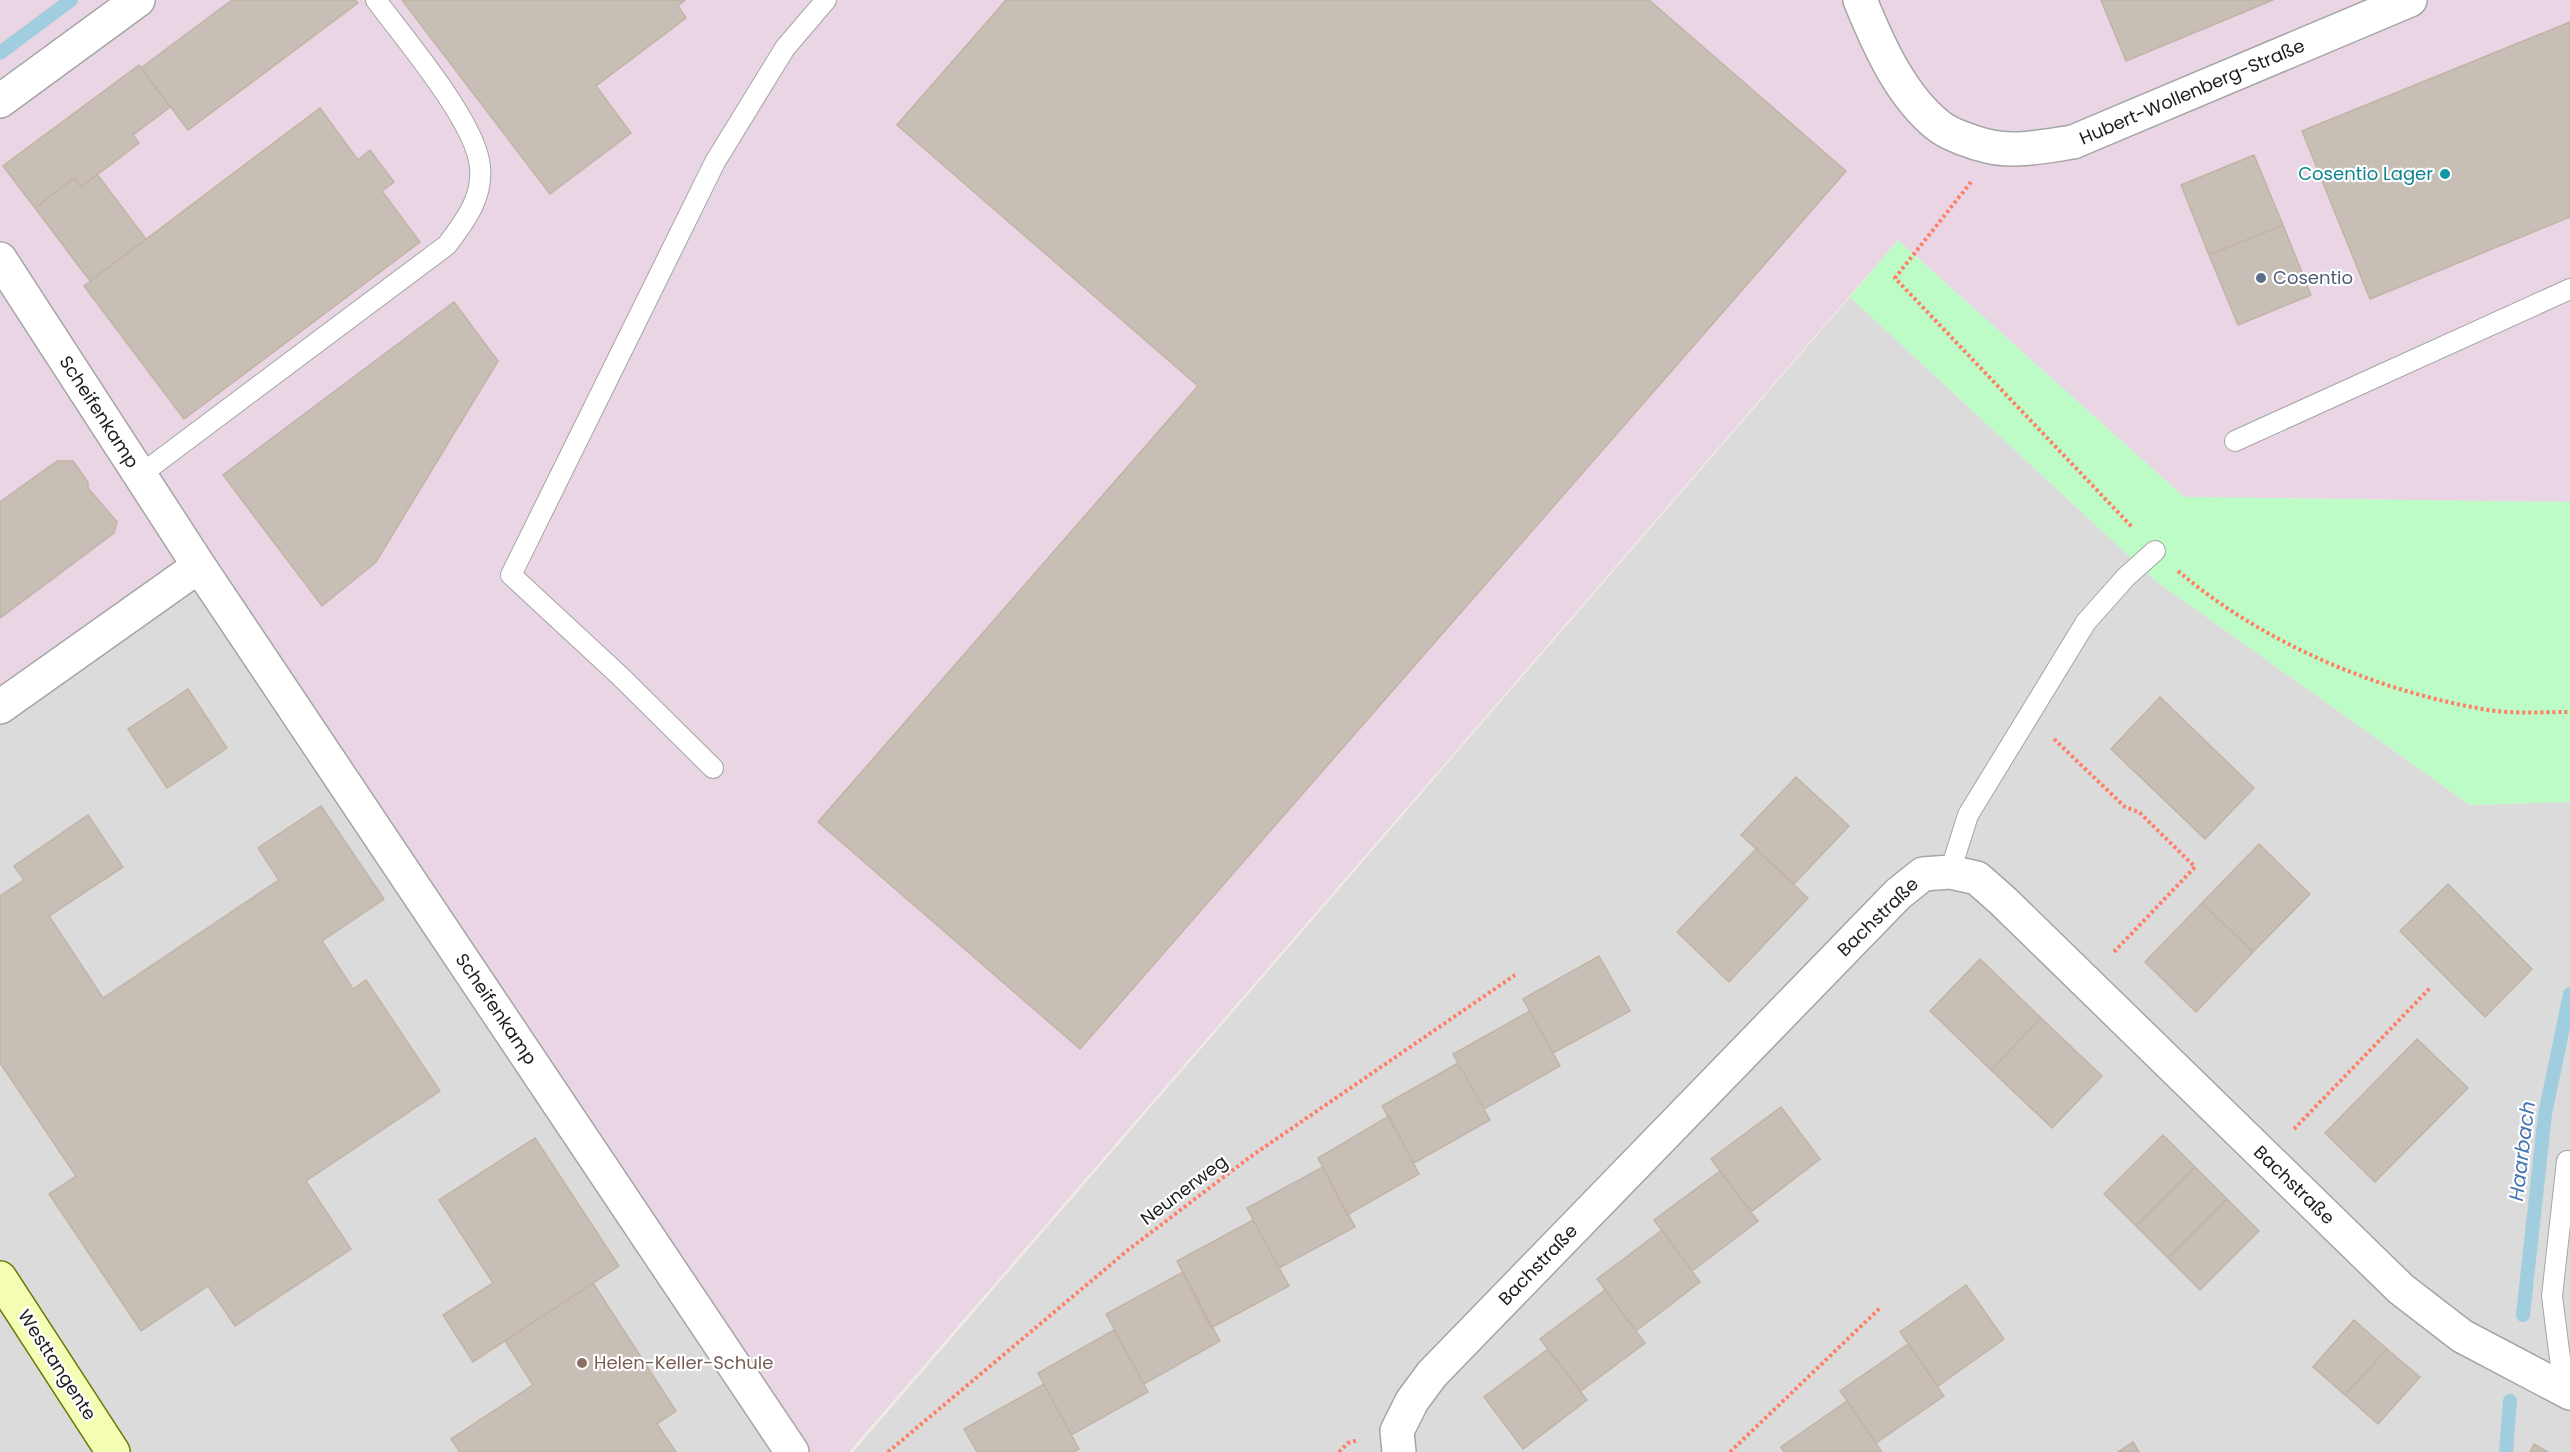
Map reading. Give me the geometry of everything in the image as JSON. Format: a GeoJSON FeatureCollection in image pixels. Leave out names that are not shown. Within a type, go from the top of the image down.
{"type":"FeatureCollection","features":[{"type":"Feature","properties":{"kind":"street"},"geometry":{"type":"LineString","coordinates":[[0,101],[138,0]]}},
{"type":"Feature","properties":{"kind":"street","name":"Hubert-Wollenberg-Straße"},"geometry":{"type":"LineString","coordinates":[[1860,0],[1877,41],[1910,94],[1941,128],[1988,147],[2023,149],[2073,142],[2410,0]]}},
{"type":"Feature","properties":{"kind":"street","name":"Scheifenkamp"},"geometry":{"type":"LineString","coordinates":[[0,259],[199,566],[792,1452]]}},
{"type":"Feature","properties":{"kind":"street"},"geometry":{"type":"LineString","coordinates":[[0,707],[199,566]]}},
{"type":"Feature","properties":{"kind":"street","name":"Bachstraße"},"geometry":{"type":"LineString","coordinates":[[1399,1452],[1397,1431],[1412,1401],[1432,1374],[1898,894],[1923,874],[1950,872],[1977,878],[2401,1289],[2462,1336],[2567,1392]]}},
{"type":"Feature","properties":{"kind":"street","name":"Westtangente"},"geometry":{"type":"LineString","coordinates":[[0,1278],[114,1452]]}},
{"type":"Feature","properties":{"kind":"lane"},"geometry":{"type":"LineString","coordinates":[[140,475],[447,245],[470,214],[478,194],[480,166],[474,141],[461,115],[376,0]]}},
{"type":"Feature","properties":{"kind":"lane"},"geometry":{"type":"LineString","coordinates":[[713,768],[620,676],[511,575],[715,162],[784,48],[826,0]]}},
{"type":"Feature","properties":{"kind":"lane"},"geometry":{"type":"LineString","coordinates":[[2235,441],[2570,289]]}},
{"type":"Feature","properties":{"kind":"lane"},"geometry":{"type":"LineString","coordinates":[[1950,872],[1968,815],[2086,622],[2126,577],[2155,551]]}},
{"type":"Feature","properties":{"kind":"lane"},"geometry":{"type":"LineString","coordinates":[[2566,1161],[2552,1296],[2567,1392]]}},
{"type":"Feature","properties":{"kind":"path"},"geometry":{"type":"LineString","coordinates":[[1988,147],[1970,184],[1894,278],[2155,551],[2207,596],[2261,630],[2310,655],[2421,695],[2489,710],[2570,712]]}},
{"type":"Feature","properties":{"kind":"path"},"geometry":{"type":"LineString","coordinates":[[2029,715],[2125,807],[2139,812],[2195,867],[2085,981]]}},
{"type":"Feature","properties":{"kind":"path","name":"Neunerweg"},"geometry":{"type":"LineString","coordinates":[[888,1452],[1147,1236],[1250,1157],[1515,975]]}},
{"type":"Feature","properties":{"kind":"path"},"geometry":{"type":"LineString","coordinates":[[2267,1158],[2431,987]]}},
{"type":"Feature","properties":{"kind":"path"},"geometry":{"type":"LineString","coordinates":[[1730,1452],[1881,1308]]}},
{"type":"Feature","properties":{"kind":"shaded area"},"geometry":{"type":"Polygon","coordinates":[[[0,0],[2570,0],[2570,502],[2184,497],[1898,240],[849,1452],[802,1452],[203,557],[0,699],[0,0]]]}},
{"type":"Feature","properties":{"kind":"shaded area"},"geometry":{"type":"Polygon","coordinates":[[[1850,297],[2156,581],[2470,805],[2570,802],[2570,1452],[853,1452],[1850,297]]]}},
{"type":"Feature","properties":{"kind":"shaded area"},"geometry":{"type":"Polygon","coordinates":[[[201,576],[781,1452],[0,1452],[0,721],[201,576]]]}},
{"type":"Feature","properties":{"kind":"green space"},"geometry":{"type":"Polygon","coordinates":[[[1898,240],[2184,497],[2570,502],[2570,802],[2470,805],[2156,581],[1850,297],[1898,240]]]}},
{"type":"Feature","properties":{"kind":"building"},"geometry":{"type":"Polygon","coordinates":[[[232,0],[355,0],[358,3],[188,130],[141,68],[232,0]]]}},
{"type":"Feature","properties":{"kind":"building"},"geometry":{"type":"Polygon","coordinates":[[[402,0],[685,0],[678,6],[686,18],[596,86],[631,133],[550,194],[402,0]]]}},
{"type":"Feature","properties":{"kind":"building"},"geometry":{"type":"Polygon","coordinates":[[[1006,0],[1649,0],[1846,171],[1080,1049],[818,822],[1198,386],[897,125],[1006,0]]]}},
{"type":"Feature","properties":{"kind":"building"},"geometry":{"type":"Polygon","coordinates":[[[2101,0],[2273,0],[2126,61],[2101,0]]]}},
{"type":"Feature","properties":{"kind":"building","name":"Cosentio Lager"},"geometry":{"type":"Polygon","coordinates":[[[2570,22],[2570,217],[2370,299],[2302,131],[2570,22]]]}},
{"type":"Feature","properties":{"kind":"building"},"geometry":{"type":"Polygon","coordinates":[[[139,65],[170,107],[133,135],[139,143],[81,187],[74,178],[35,208],[3,166],[139,65]]]}},
{"type":"Feature","properties":{"kind":"building"},"geometry":{"type":"Polygon","coordinates":[[[320,108],[358,160],[370,150],[394,182],[382,191],[420,242],[184,419],[84,286],[320,108]]]}},
{"type":"Feature","properties":{"kind":"building"},"geometry":{"type":"Polygon","coordinates":[[[2254,155],[2283,225],[2209,255],[2181,185],[2254,155]]]}},
{"type":"Feature","properties":{"kind":"building"},"geometry":{"type":"Polygon","coordinates":[[[97,174],[146,239],[90,281],[35,208],[74,178],[81,187],[97,174]]]}},
{"type":"Feature","properties":{"kind":"building","name":"Cosentio"},"geometry":{"type":"Polygon","coordinates":[[[2283,225],[2311,295],[2238,325],[2209,255],[2283,225]]]}},
{"type":"Feature","properties":{"kind":"building"},"geometry":{"type":"Polygon","coordinates":[[[454,302],[498,361],[376,562],[322,606],[223,475],[454,302]]]}},
{"type":"Feature","properties":{"kind":"building"},"geometry":{"type":"Polygon","coordinates":[[[57,461],[73,461],[88,482],[88,488],[117,522],[114,533],[0,618],[0,502],[57,461]]]}},
{"type":"Feature","properties":{"kind":"building"},"geometry":{"type":"Polygon","coordinates":[[[188,689],[227,748],[167,788],[128,729],[188,689]]]}},
{"type":"Feature","properties":{"kind":"building"},"geometry":{"type":"Polygon","coordinates":[[[2160,697],[2254,788],[2205,839],[2111,749],[2160,697]]]}},
{"type":"Feature","properties":{"kind":"building"},"geometry":{"type":"Polygon","coordinates":[[[1796,777],[1849,826],[1794,884],[1741,835],[1796,777]]]}},
{"type":"Feature","properties":{"kind":"building"},"geometry":{"type":"Polygon","coordinates":[[[321,806],[384,899],[322,941],[353,989],[366,980],[440,1091],[306,1181],[351,1249],[235,1326],[208,1286],[141,1331],[49,1194],[76,1176],[0,1063],[0,896],[24,880],[14,866],[88,815],[123,867],[49,916],[103,998],[279,880],[258,848],[321,806]]]}},
{"type":"Feature","properties":{"kind":"building"},"geometry":{"type":"Polygon","coordinates":[[[2259,844],[2310,894],[2253,952],[2202,903],[2259,844]]]}},
{"type":"Feature","properties":{"kind":"building"},"geometry":{"type":"Polygon","coordinates":[[[1756,849],[1808,898],[1729,982],[1677,932],[1756,849]]]}},
{"type":"Feature","properties":{"kind":"building"},"geometry":{"type":"Polygon","coordinates":[[[2448,884],[2532,969],[2485,1017],[2400,931],[2448,884]]]}},
{"type":"Feature","properties":{"kind":"building"},"geometry":{"type":"Polygon","coordinates":[[[2202,903],[2253,952],[2196,1012],[2145,962],[2202,903]]]}},
{"type":"Feature","properties":{"kind":"building"},"geometry":{"type":"Polygon","coordinates":[[[1599,956],[1630,1011],[1553,1053],[1523,999],[1599,956]]]}},
{"type":"Feature","properties":{"kind":"building"},"geometry":{"type":"Polygon","coordinates":[[[1980,959],[2041,1018],[1991,1070],[1930,1011],[1980,959]]]}},
{"type":"Feature","properties":{"kind":"building"},"geometry":{"type":"Polygon","coordinates":[[[1530,1011],[1560,1066],[1484,1109],[1453,1054],[1530,1011]]]}},
{"type":"Feature","properties":{"kind":"building"},"geometry":{"type":"Polygon","coordinates":[[[2041,1018],[2102,1076],[2052,1128],[1991,1070],[2041,1018]]]}},
{"type":"Feature","properties":{"kind":"building"},"geometry":{"type":"Polygon","coordinates":[[[2417,1039],[2468,1088],[2375,1182],[2325,1133],[2417,1039]]]}},
{"type":"Feature","properties":{"kind":"building"},"geometry":{"type":"Polygon","coordinates":[[[1458,1063],[1490,1120],[1414,1163],[1382,1106],[1458,1063]]]}},
{"type":"Feature","properties":{"kind":"building"},"geometry":{"type":"Polygon","coordinates":[[[1781,1107],[1820,1159],[1751,1212],[1711,1159],[1781,1107]]]}},
{"type":"Feature","properties":{"kind":"building"},"geometry":{"type":"Polygon","coordinates":[[[1389,1116],[1419,1174],[1347,1215],[1318,1158],[1389,1116]]]}},
{"type":"Feature","properties":{"kind":"building"},"geometry":{"type":"Polygon","coordinates":[[[2163,1135],[2195,1167],[2136,1226],[2104,1194],[2163,1135]]]}},
{"type":"Feature","properties":{"kind":"building"},"geometry":{"type":"Polygon","coordinates":[[[535,1138],[619,1266],[473,1362],[443,1315],[493,1283],[439,1200],[535,1138]]]}},
{"type":"Feature","properties":{"kind":"building"},"geometry":{"type":"Polygon","coordinates":[[[1323,1167],[1355,1227],[1279,1268],[1247,1208],[1323,1167]]]}},
{"type":"Feature","properties":{"kind":"building"},"geometry":{"type":"Polygon","coordinates":[[[2195,1167],[2227,1199],[2168,1258],[2136,1226],[2195,1167]]]}},
{"type":"Feature","properties":{"kind":"building"},"geometry":{"type":"Polygon","coordinates":[[[1720,1171],[1758,1221],[1692,1271],[1654,1220],[1720,1171]]]}},
{"type":"Feature","properties":{"kind":"building"},"geometry":{"type":"Polygon","coordinates":[[[2227,1199],[2259,1231],[2200,1290],[2168,1258],[2227,1199]]]}},
{"type":"Feature","properties":{"kind":"building"},"geometry":{"type":"Polygon","coordinates":[[[1253,1220],[1289,1286],[1211,1328],[1177,1261],[1253,1220]]]}},
{"type":"Feature","properties":{"kind":"building"},"geometry":{"type":"Polygon","coordinates":[[[1662,1230],[1700,1282],[1636,1331],[1597,1279],[1662,1230]]]}},
{"type":"Feature","properties":{"kind":"building"},"geometry":{"type":"Polygon","coordinates":[[[1183,1272],[1220,1341],[1144,1384],[1106,1314],[1183,1272]]]}},
{"type":"Feature","properties":{"kind":"building","name":"Helen-Keller-Schule"},"geometry":{"type":"Polygon","coordinates":[[[593,1283],[676,1411],[657,1424],[676,1452],[460,1452],[451,1439],[533,1385],[505,1341],[593,1283]]]}},
{"type":"Feature","properties":{"kind":"building"},"geometry":{"type":"Polygon","coordinates":[[[1966,1285],[2004,1339],[1938,1386],[1900,1332],[1966,1285]]]}},
{"type":"Feature","properties":{"kind":"building"},"geometry":{"type":"Polygon","coordinates":[[[1605,1290],[1645,1343],[1581,1391],[1540,1339],[1605,1290]]]}},
{"type":"Feature","properties":{"kind":"building"},"geometry":{"type":"Polygon","coordinates":[[[2354,1320],[2387,1349],[2345,1395],[2313,1367],[2354,1320]]]}},
{"type":"Feature","properties":{"kind":"building"},"geometry":{"type":"Polygon","coordinates":[[[1114,1330],[1148,1392],[1071,1435],[1038,1373],[1114,1330]]]}},
{"type":"Feature","properties":{"kind":"building"},"geometry":{"type":"Polygon","coordinates":[[[1908,1344],[1944,1396],[1876,1443],[1840,1391],[1908,1344]]]}},
{"type":"Feature","properties":{"kind":"building"},"geometry":{"type":"Polygon","coordinates":[[[1548,1349],[1587,1400],[1523,1449],[1484,1397],[1548,1349]]]}},
{"type":"Feature","properties":{"kind":"building"},"geometry":{"type":"Polygon","coordinates":[[[2387,1349],[2420,1377],[2378,1424],[2345,1395],[2387,1349]]]}},
{"type":"Feature","properties":{"kind":"building"},"geometry":{"type":"Polygon","coordinates":[[[1044,1384],[1079,1449],[1074,1452],[977,1452],[964,1429],[1044,1384]]]}},
{"type":"Feature","properties":{"kind":"building"},"geometry":{"type":"Polygon","coordinates":[[[1847,1401],[1882,1452],[1784,1452],[1781,1447],[1847,1401]]]}},
{"type":"Feature","properties":{"kind":"building"},"geometry":{"type":"Polygon","coordinates":[[[2133,1442],[2139,1452],[2118,1452],[2133,1442]]]}},
{"type":"Feature","properties":{"kind":"building"},"geometry":{"type":"Polygon","coordinates":[[[2534,1444],[2548,1452],[2530,1452],[2534,1444]]]}},
{"type":"Feature","properties":{"kind":"waterway"},"geometry":{"type":"LineString","coordinates":[[0,53],[71,0]]}},
{"type":"Feature","properties":{"kind":"waterway","name":"Haarbach"},"geometry":{"type":"LineString","coordinates":[[2523,1315],[2545,1114],[2570,994]]}},
{"type":"Feature","properties":{"kind":"waterway","name":"Haarbach"},"geometry":{"type":"LineString","coordinates":[[2506,1452],[2510,1401]]}},
{"type":"Feature","properties":{"kind":"place","name":"Cosentio Lager"},"geometry":{"type":"Point","coordinates":[2445,174]}},
{"type":"Feature","properties":{"kind":"place","name":"Cosentio"},"geometry":{"type":"Point","coordinates":[2261,278]}},
{"type":"Feature","properties":{"kind":"place","name":"Helen-Keller-Schule"},"geometry":{"type":"Point","coordinates":[582,1363]}}]}
